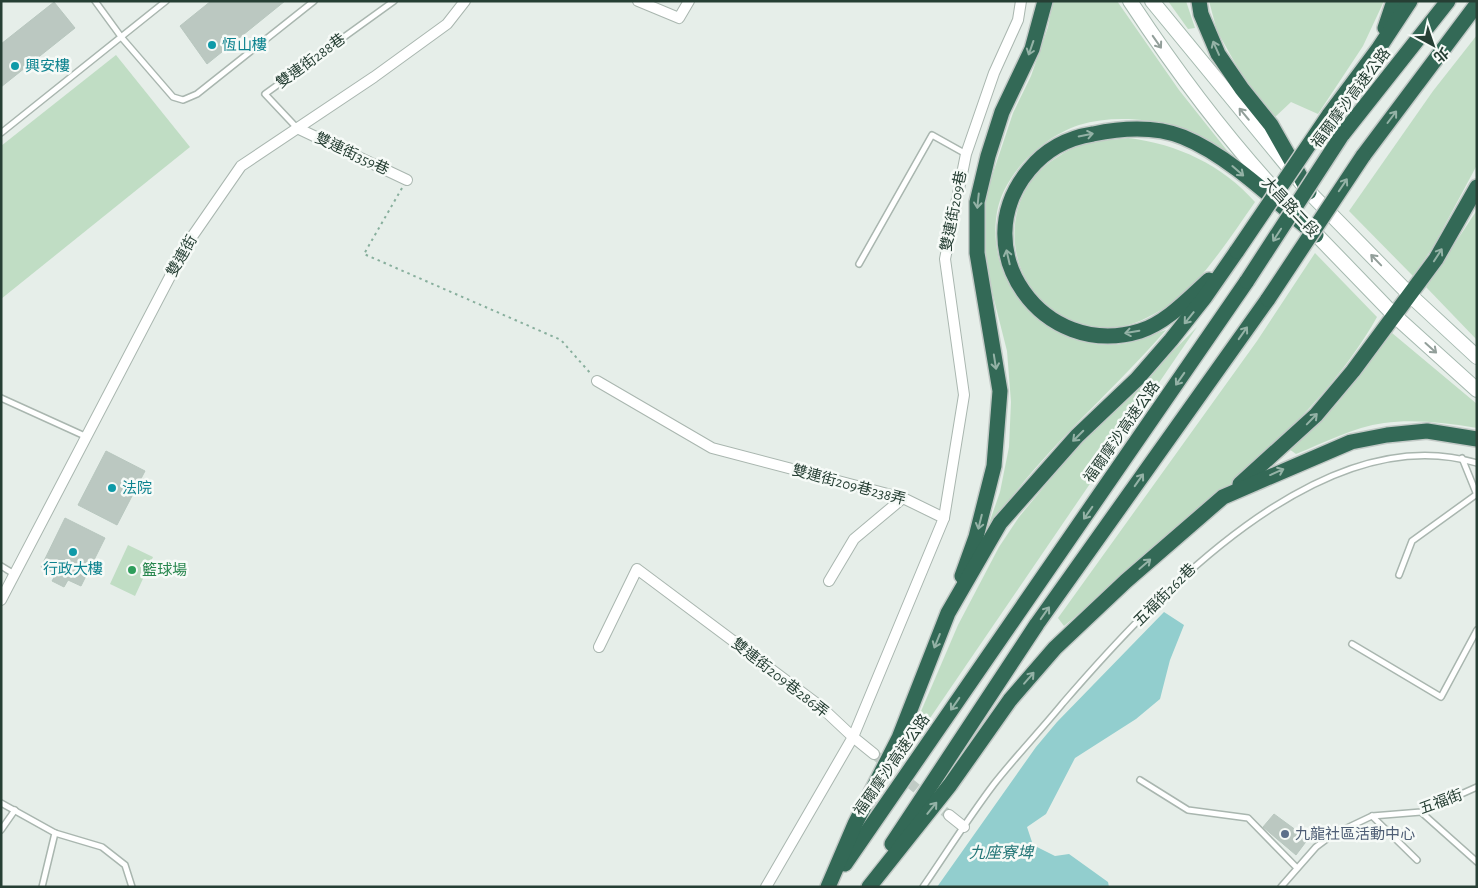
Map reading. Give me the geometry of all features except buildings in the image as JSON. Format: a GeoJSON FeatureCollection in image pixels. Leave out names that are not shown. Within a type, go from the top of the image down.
{"type":"FeatureCollection","features":[{"type":"Feature","properties":{"kind":"highway"},"geometry":{"type":"LineString","coordinates":[[828,887],[855,824],[898,738],[948,613],[976,537],[994,466],[1000,391],[977,253],[977,202],[990,147],[1002,112],[1032,48],[1045,1]]}},
{"type":"Feature","properties":{"kind":"highway"},"geometry":{"type":"LineString","coordinates":[[1199,1],[1201,14],[1218,54],[1242,89],[1271,125],[1309,192]]}},
{"type":"Feature","properties":{"kind":"highway"},"geometry":{"type":"LineString","coordinates":[[1379,48],[1394,1]]}},
{"type":"Feature","properties":{"kind":"highway"},"geometry":{"type":"LineString","coordinates":[[948,613],[1000,523],[1077,436],[1137,379],[1205,297],[1329,115],[1379,48],[1410,1]]}},
{"type":"Feature","properties":{"kind":"highway","name":"福爾摩沙高速公路"},"geometry":{"type":"LineString","coordinates":[[828,887],[1247,281],[1342,135],[1448,1]]}},
{"type":"Feature","properties":{"kind":"highway"},"geometry":{"type":"LineString","coordinates":[[864,887],[1037,624],[1268,299],[1363,156],[1477,4]]}},
{"type":"Feature","properties":{"kind":"highway"},"geometry":{"type":"LineString","coordinates":[[1227,264],[1166,317],[1140,331],[1108,337],[1076,332],[1056,323],[1041,312],[1025,296],[1015,280],[1007,258],[1005,223],[1010,202],[1020,180],[1035,164],[1063,142],[1078,136],[1127,129],[1160,132],[1181,137],[1200,145],[1228,164],[1316,235]]}},
{"type":"Feature","properties":{"kind":"highway"},"geometry":{"type":"LineString","coordinates":[[869,887],[950,785],[1010,700],[1055,648],[1126,581],[1260,467],[1316,415],[1410,295],[1459,222],[1477,187]]}},
{"type":"Feature","properties":{"kind":"highway"},"geometry":{"type":"LineString","coordinates":[[1223,497],[1321,453],[1351,442],[1387,435],[1427,431],[1477,439]]}},
{"type":"Feature","properties":{"kind":"main road","name":"大昌路二段"},"geometry":{"type":"LineString","coordinates":[[1130,1],[1191,90],[1258,172],[1395,316],[1477,390]]}},
{"type":"Feature","properties":{"kind":"main road","name":"大昌路二段"},"geometry":{"type":"LineString","coordinates":[[1152,1],[1309,192],[1410,295],[1477,357]]}},
{"type":"Feature","properties":{"kind":"street","name":"雙連街"},"geometry":{"type":"LineString","coordinates":[[1,600],[186,244],[241,166],[374,77],[447,24],[465,1]]}},
{"type":"Feature","properties":{"kind":"street"},"geometry":{"type":"LineString","coordinates":[[638,1],[679,18],[689,1]]}},
{"type":"Feature","properties":{"kind":"street","name":"雙連街209巷"},"geometry":{"type":"LineString","coordinates":[[944,518],[964,395],[945,259],[966,154],[994,73],[1018,20],[1021,1]]}},
{"type":"Feature","properties":{"kind":"street","name":"雙連街359巷"},"geometry":{"type":"LineString","coordinates":[[297,128],[407,180]]}},
{"type":"Feature","properties":{"kind":"street","name":"雙連街209巷238弄"},"geometry":{"type":"LineString","coordinates":[[597,380],[712,448],[903,498],[944,518]]}},
{"type":"Feature","properties":{"kind":"street"},"geometry":{"type":"LineString","coordinates":[[829,581],[854,539],[903,498]]}},
{"type":"Feature","properties":{"kind":"street"},"geometry":{"type":"LineString","coordinates":[[766,887],[852,737],[944,518]]}},
{"type":"Feature","properties":{"kind":"street","name":"雙連街209巷286弄"},"geometry":{"type":"LineString","coordinates":[[599,647],[637,569],[820,706],[852,737]]}},
{"type":"Feature","properties":{"kind":"street"},"geometry":{"type":"LineString","coordinates":[[852,737],[874,754]]}},
{"type":"Feature","properties":{"kind":"street"},"geometry":{"type":"LineString","coordinates":[[949,815],[964,827]]}},
{"type":"Feature","properties":{"kind":"lane"},"geometry":{"type":"LineString","coordinates":[[95,1],[122,38],[172,97],[183,100],[197,94],[314,1]]}},
{"type":"Feature","properties":{"kind":"lane"},"geometry":{"type":"LineString","coordinates":[[1,134],[166,1]]}},
{"type":"Feature","properties":{"kind":"lane","name":"雙連街288巷"},"geometry":{"type":"LineString","coordinates":[[297,128],[265,94],[394,1]]}},
{"type":"Feature","properties":{"kind":"lane"},"geometry":{"type":"LineString","coordinates":[[859,264],[932,135],[966,154]]}},
{"type":"Feature","properties":{"kind":"lane"},"geometry":{"type":"LineString","coordinates":[[1,398],[87,437]]}},
{"type":"Feature","properties":{"kind":"lane","name":"五福街262巷"},"geometry":{"type":"LineString","coordinates":[[923,887],[995,783],[1109,650],[1195,565],[1256,519],[1293,495],[1361,465],[1390,458],[1440,455],[1462,458],[1477,463]]}},
{"type":"Feature","properties":{"kind":"lane"},"geometry":{"type":"LineString","coordinates":[[1398,575],[1412,541],[1477,494],[1462,458]]}},
{"type":"Feature","properties":{"kind":"lane"},"geometry":{"type":"LineString","coordinates":[[1,566],[15,574]]}},
{"type":"Feature","properties":{"kind":"lane"},"geometry":{"type":"LineString","coordinates":[[1352,644],[1441,697],[1477,630]]}},
{"type":"Feature","properties":{"kind":"lane"},"geometry":{"type":"LineString","coordinates":[[1140,780],[1188,810],[1248,818],[1297,868]]}},
{"type":"Feature","properties":{"kind":"lane","name":"五福街"},"geometry":{"type":"LineString","coordinates":[[1281,887],[1316,847],[1332,834],[1372,816],[1421,812],[1477,787]]}},
{"type":"Feature","properties":{"kind":"lane"},"geometry":{"type":"LineString","coordinates":[[1,803],[55,833],[102,847],[125,865],[132,887]]}},
{"type":"Feature","properties":{"kind":"lane"},"geometry":{"type":"LineString","coordinates":[[1,830],[15,810]]}},
{"type":"Feature","properties":{"kind":"lane"},"geometry":{"type":"LineString","coordinates":[[1421,812],[1477,862]]}},
{"type":"Feature","properties":{"kind":"lane"},"geometry":{"type":"LineString","coordinates":[[1372,816],[1417,860]]}},
{"type":"Feature","properties":{"kind":"lane"},"geometry":{"type":"LineString","coordinates":[[42,887],[55,833]]}},
{"type":"Feature","properties":{"kind":"path"},"geometry":{"type":"LineString","coordinates":[[407,180],[364,254],[561,340],[597,380]]}},
{"type":"Feature","properties":{"kind":"green space"},"geometry":{"type":"Polygon","coordinates":[[[1053,1],[1117,1],[1179,90],[1233,158],[1181,128],[1150,121],[1114,119],[1090,122],[1065,131],[1039,148],[1017,170],[1001,198],[997,212],[996,238],[1000,262],[1010,285],[1024,305],[1041,322],[1062,334],[1086,342],[1118,345],[1166,330],[1048,454],[1004,507],[985,535],[1000,492],[1009,447],[1011,402],[1007,351],[986,268],[983,229],[984,200],[1013,113],[1031,76],[1048,27],[1053,1]]]}},
{"type":"Feature","properties":{"kind":"green space"},"geometry":{"type":"Polygon","coordinates":[[[1168,1],[1186,1],[1195,28],[1188,29],[1168,1]]]}},
{"type":"Feature","properties":{"kind":"green space"},"geometry":{"type":"Polygon","coordinates":[[[1209,1],[1384,1],[1363,46],[1318,114],[1291,102],[1274,118],[1239,70],[1217,31],[1209,1]]]}},
{"type":"Feature","properties":{"kind":"green space"},"geometry":{"type":"Polygon","coordinates":[[[1477,35],[1477,165],[1433,247],[1413,276],[1349,211],[1433,91],[1477,35]]]}},
{"type":"Feature","properties":{"kind":"green space"},"geometry":{"type":"Polygon","coordinates":[[[116,55],[190,147],[1,299],[1,146],[116,55]]]}},
{"type":"Feature","properties":{"kind":"green space"},"geometry":{"type":"Polygon","coordinates":[[[1128,138],[1164,145],[1198,158],[1228,177],[1255,202],[1215,258],[1179,298],[1162,310],[1134,323],[1119,327],[1096,328],[1071,320],[1049,307],[1032,289],[1021,268],[1015,245],[1015,221],[1022,198],[1034,177],[1053,160],[1083,144],[1128,138]]]}},
{"type":"Feature","properties":{"kind":"green space"},"geometry":{"type":"Polygon","coordinates":[[[1477,210],[1477,340],[1426,287],[1477,210]]]}},
{"type":"Feature","properties":{"kind":"green space"},"geometry":{"type":"Polygon","coordinates":[[[1315,253],[1377,317],[1362,342],[1327,388],[1288,430],[1224,490],[1064,626],[1058,618],[1257,341],[1315,253]]]}},
{"type":"Feature","properties":{"kind":"green space"},"geometry":{"type":"Polygon","coordinates":[[[1197,327],[898,765],[958,625],[999,547],[1019,517],[1072,453],[1197,327]]]}},
{"type":"Feature","properties":{"kind":"green space"},"geometry":{"type":"Polygon","coordinates":[[[1392,333],[1477,404],[1477,428],[1430,422],[1384,423],[1350,432],[1296,454],[1289,449],[1337,404],[1392,333]]]}},
{"type":"Feature","properties":{"kind":"green space","name":"籃球場"},"geometry":{"type":"Polygon","coordinates":[[[128,545],[153,557],[135,596],[110,584],[128,545]]]}},
{"type":"Feature","properties":{"kind":"water","name":"九座寮埤"},"geometry":{"type":"Polygon","coordinates":[[[1164,612],[1184,625],[1170,660],[1160,699],[1136,719],[1075,758],[1046,814],[1027,827],[1033,845],[1055,856],[1069,854],[1108,882],[1109,887],[937,887],[1036,747],[1057,722],[1164,612]]]}},
{"type":"Feature","properties":{"kind":"tunnel"},"geometry":{"type":"LineString","coordinates":[[874,754],[949,815]]}},
{"type":"Feature","properties":{"kind":"place","name":"恆山樓"},"geometry":{"type":"Point","coordinates":[212,45]}},
{"type":"Feature","properties":{"kind":"place","name":"興安樓"},"geometry":{"type":"Point","coordinates":[15,66]}},
{"type":"Feature","properties":{"kind":"place","name":"法院"},"geometry":{"type":"Point","coordinates":[112,488]}},
{"type":"Feature","properties":{"kind":"place","name":"行政大樓"},"geometry":{"type":"Point","coordinates":[73,552]}},
{"type":"Feature","properties":{"kind":"place","name":"籃球場"},"geometry":{"type":"Point","coordinates":[132,570]}},
{"type":"Feature","properties":{"kind":"place","name":"九龍社區活動中心"},"geometry":{"type":"Point","coordinates":[1285,834]}}]}
